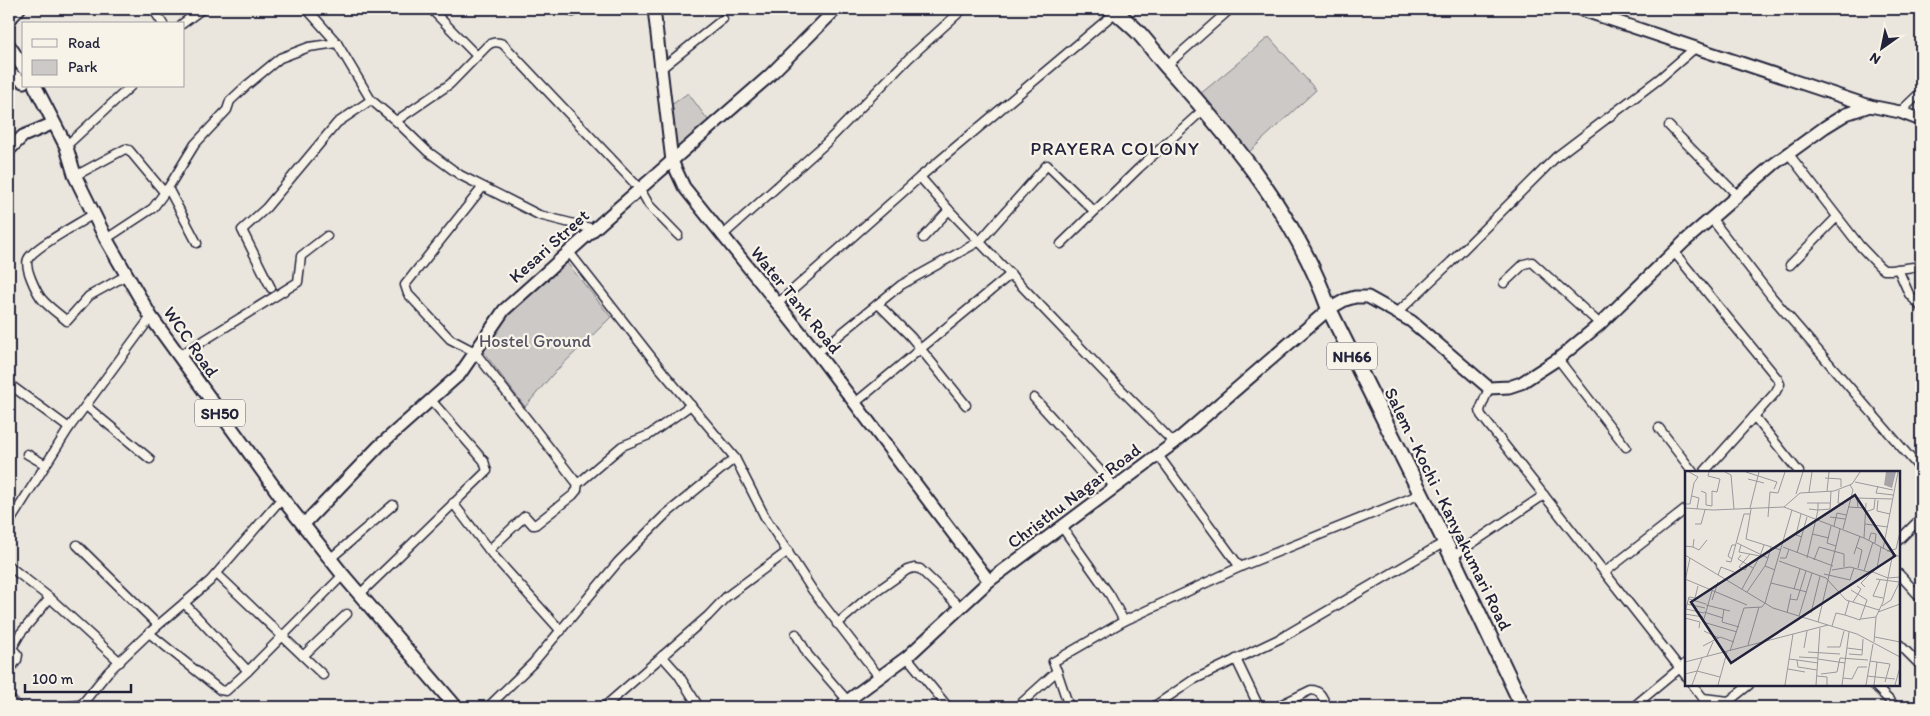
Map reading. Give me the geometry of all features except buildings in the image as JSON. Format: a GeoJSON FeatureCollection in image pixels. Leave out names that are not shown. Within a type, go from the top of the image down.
{"type":"FeatureCollection","features":[{"type":"Feature","properties":{"kind":"highway","name":"Salem - Kochi - Kanyakumari Road"},"geometry":{"type":"LineString","coordinates":[[1118,10],[1204,109],[1267,189],[1290,223],[1319,280],[1329,310],[1445,542],[1523,707]]}},
{"type":"Feature","properties":{"kind":"main road"},"geometry":{"type":"LineString","coordinates":[[9,46],[21,64]]}},
{"type":"Feature","properties":{"kind":"main road","name":"WCC Road"},"geometry":{"type":"LineString","coordinates":[[35,88],[66,146],[75,176],[106,238],[151,317],[303,525],[343,575],[456,707]]}},
{"type":"Feature","properties":{"kind":"street"},"geometry":{"type":"LineString","coordinates":[[9,20],[19,9]]}},
{"type":"Feature","properties":{"kind":"street"},"geometry":{"type":"LineString","coordinates":[[153,9],[162,22]]}},
{"type":"Feature","properties":{"kind":"street"},"geometry":{"type":"LineString","coordinates":[[185,22],[202,9]]}},
{"type":"Feature","properties":{"kind":"street"},"geometry":{"type":"LineString","coordinates":[[307,9],[337,43],[370,100],[396,121],[427,151],[482,188],[538,215],[594,229]]}},
{"type":"Feature","properties":{"kind":"street"},"geometry":{"type":"LineString","coordinates":[[431,9],[477,56]]}},
{"type":"Feature","properties":{"kind":"street","name":"Water Tank Road"},"geometry":{"type":"LineString","coordinates":[[654,9],[672,161],[684,187],[817,353],[989,581]]}},
{"type":"Feature","properties":{"kind":"street","name":"Kesari Street"},"geometry":{"type":"LineString","coordinates":[[303,525],[379,446],[460,374],[504,310],[768,77],[836,9]]}},
{"type":"Feature","properties":{"kind":"street"},"geometry":{"type":"LineString","coordinates":[[722,236],[825,144],[909,58],[963,9]]}},
{"type":"Feature","properties":{"kind":"street"},"geometry":{"type":"LineString","coordinates":[[1579,9],[1870,106],[1900,112],[1921,120]]}},
{"type":"Feature","properties":{"kind":"street"},"geometry":{"type":"LineString","coordinates":[[777,304],[920,177],[1118,10]]}},
{"type":"Feature","properties":{"kind":"street"},"geometry":{"type":"LineString","coordinates":[[1166,66],[1227,12]]}},
{"type":"Feature","properties":{"kind":"street"},"geometry":{"type":"LineString","coordinates":[[662,68],[723,19]]}},
{"type":"Feature","properties":{"kind":"street"},"geometry":{"type":"LineString","coordinates":[[396,121],[450,84],[491,43],[499,42],[503,44],[640,189],[650,205],[678,235]]}},
{"type":"Feature","properties":{"kind":"street"},"geometry":{"type":"LineString","coordinates":[[106,238],[153,208],[195,144],[226,110],[230,101],[246,86],[280,58],[310,47],[337,43]]}},
{"type":"Feature","properties":{"kind":"street"},"geometry":{"type":"LineString","coordinates":[[1397,313],[1556,157],[1658,80],[1695,48]]}},
{"type":"Feature","properties":{"kind":"street"},"geometry":{"type":"LineString","coordinates":[[9,69],[21,64]]}},
{"type":"Feature","properties":{"kind":"street"},"geometry":{"type":"LineString","coordinates":[[9,73],[22,81]]}},
{"type":"Feature","properties":{"kind":"street"},"geometry":{"type":"LineString","coordinates":[[66,146],[129,88]]}},
{"type":"Feature","properties":{"kind":"street"},"geometry":{"type":"LineString","coordinates":[[1900,112],[1921,92]]}},
{"type":"Feature","properties":{"kind":"street"},"geometry":{"type":"LineString","coordinates":[[271,288],[242,230],[266,208],[337,123],[370,100]]}},
{"type":"Feature","properties":{"kind":"street"},"geometry":{"type":"LineString","coordinates":[[1633,707],[1684,666],[1605,572],[1482,415],[1481,406],[1488,388],[1509,387],[1521,384],[1558,359],[1600,324],[1711,218],[1788,153],[1839,118],[1870,106]]}},
{"type":"Feature","properties":{"kind":"street"},"geometry":{"type":"LineString","coordinates":[[1061,244],[1204,109]]}},
{"type":"Feature","properties":{"kind":"street"},"geometry":{"type":"LineString","coordinates":[[9,150],[23,136],[54,123]]}},
{"type":"Feature","properties":{"kind":"street"},"geometry":{"type":"LineString","coordinates":[[1669,126],[1737,195]]}},
{"type":"Feature","properties":{"kind":"street"},"geometry":{"type":"LineString","coordinates":[[75,176],[125,149],[129,150],[166,190],[197,243]]}},
{"type":"Feature","properties":{"kind":"street"},"geometry":{"type":"LineString","coordinates":[[1788,153],[1860,246],[1879,266],[1884,270],[1921,266]]}},
{"type":"Feature","properties":{"kind":"street"},"geometry":{"type":"LineString","coordinates":[[817,353],[902,285],[980,241],[1047,165],[1094,211]]}},
{"type":"Feature","properties":{"kind":"street"},"geometry":{"type":"LineString","coordinates":[[920,177],[949,210],[1174,444]]}},
{"type":"Feature","properties":{"kind":"street"},"geometry":{"type":"LineString","coordinates":[[482,188],[405,285],[408,294],[450,339],[475,352],[575,481],[578,482]]}},
{"type":"Feature","properties":{"kind":"street"},"geometry":{"type":"LineString","coordinates":[[923,238],[949,210]]}},
{"type":"Feature","properties":{"kind":"street"},"geometry":{"type":"LineString","coordinates":[[95,213],[38,249],[29,257],[27,261],[28,270],[41,299],[67,322],[89,296],[127,275]]}},
{"type":"Feature","properties":{"kind":"street"},"geometry":{"type":"LineString","coordinates":[[1790,265],[1837,217]]}},
{"type":"Feature","properties":{"kind":"street"},"geometry":{"type":"LineString","coordinates":[[1711,218],[1772,297],[1921,470]]}},
{"type":"Feature","properties":{"kind":"street"},"geometry":{"type":"LineString","coordinates":[[179,356],[298,282],[301,256],[327,236]]}},
{"type":"Feature","properties":{"kind":"street"},"geometry":{"type":"LineString","coordinates":[[569,252],[734,458],[765,517],[813,591],[880,678]]}},
{"type":"Feature","properties":{"kind":"street"},"geometry":{"type":"LineString","coordinates":[[1674,252],[1780,384],[1778,389],[1705,471]]}},
{"type":"Feature","properties":{"kind":"street"},"geometry":{"type":"LineString","coordinates":[[1504,283],[1524,264],[1532,262],[1600,324]]}},
{"type":"Feature","properties":{"kind":"street"},"geometry":{"type":"LineString","coordinates":[[1898,269],[1909,294],[1921,307]]}},
{"type":"Feature","properties":{"kind":"street"},"geometry":{"type":"LineString","coordinates":[[855,403],[1011,274]]}},
{"type":"Feature","properties":{"kind":"street","name":"Christhu Nagar Road"},"geometry":{"type":"LineString","coordinates":[[843,704],[906,657],[989,581],[1174,444],[1329,310],[1345,300],[1354,297],[1368,297],[1411,321],[1488,388]]}},
{"type":"Feature","properties":{"kind":"street"},"geometry":{"type":"LineString","coordinates":[[878,304],[920,349],[966,405]]}},
{"type":"Feature","properties":{"kind":"street"},"geometry":{"type":"LineString","coordinates":[[9,522],[69,428],[151,317]]}},
{"type":"Feature","properties":{"kind":"street"},"geometry":{"type":"LineString","coordinates":[[1558,359],[1626,447]]}},
{"type":"Feature","properties":{"kind":"street"},"geometry":{"type":"LineString","coordinates":[[9,384],[69,428]]}},
{"type":"Feature","properties":{"kind":"street"},"geometry":{"type":"LineString","coordinates":[[1034,398],[1116,487]]}},
{"type":"Feature","properties":{"kind":"street"},"geometry":{"type":"LineString","coordinates":[[360,594],[485,474],[487,468],[484,461],[430,400]]}},
{"type":"Feature","properties":{"kind":"street"},"geometry":{"type":"LineString","coordinates":[[489,550],[525,516],[535,525],[573,495],[577,490],[578,482],[622,446],[649,435],[691,405]]}},
{"type":"Feature","properties":{"kind":"street"},"geometry":{"type":"LineString","coordinates":[[86,406],[150,459]]}},
{"type":"Feature","properties":{"kind":"street"},"geometry":{"type":"LineString","coordinates":[[1754,416],[1798,471]]}},
{"type":"Feature","properties":{"kind":"street"},"geometry":{"type":"LineString","coordinates":[[1659,428],[1692,471]]}},
{"type":"Feature","properties":{"kind":"street"},"geometry":{"type":"LineString","coordinates":[[27,454],[46,465]]}},
{"type":"Feature","properties":{"kind":"street"},"geometry":{"type":"LineString","coordinates":[[1158,456],[1240,567]]}},
{"type":"Feature","properties":{"kind":"street"},"geometry":{"type":"LineString","coordinates":[[488,707],[533,663],[618,562],[666,515],[734,458]]}},
{"type":"Feature","properties":{"kind":"street"},"geometry":{"type":"LineString","coordinates":[[1069,707],[1053,662],[1124,621],[1240,567],[1421,494]]}},
{"type":"Feature","properties":{"kind":"street"},"geometry":{"type":"LineString","coordinates":[[1452,557],[1544,495]]}},
{"type":"Feature","properties":{"kind":"street"},"geometry":{"type":"LineString","coordinates":[[64,707],[83,703],[104,677],[149,633],[217,574],[282,498]]}},
{"type":"Feature","properties":{"kind":"street"},"geometry":{"type":"LineString","coordinates":[[453,503],[489,550],[560,631]]}},
{"type":"Feature","properties":{"kind":"street"},"geometry":{"type":"LineString","coordinates":[[331,558],[392,505]]}},
{"type":"Feature","properties":{"kind":"street"},"geometry":{"type":"LineString","coordinates":[[1605,572],[1685,510]]}},
{"type":"Feature","properties":{"kind":"street"},"geometry":{"type":"LineString","coordinates":[[1900,539],[1921,518]]}},
{"type":"Feature","properties":{"kind":"street"},"geometry":{"type":"LineString","coordinates":[[1915,524],[1921,530]]}},
{"type":"Feature","properties":{"kind":"street"},"geometry":{"type":"LineString","coordinates":[[1062,527],[1110,595],[1124,621]]}},
{"type":"Feature","properties":{"kind":"street"},"geometry":{"type":"LineString","coordinates":[[1153,707],[1193,680],[1281,638],[1445,542]]}},
{"type":"Feature","properties":{"kind":"street"},"geometry":{"type":"LineString","coordinates":[[77,545],[158,626]]}},
{"type":"Feature","properties":{"kind":"street"},"geometry":{"type":"LineString","coordinates":[[604,707],[708,616],[726,597],[788,552]]}},
{"type":"Feature","properties":{"kind":"street"},"geometry":{"type":"LineString","coordinates":[[9,566],[50,598],[120,662]]}},
{"type":"Feature","properties":{"kind":"street"},"geometry":{"type":"LineString","coordinates":[[837,624],[866,599],[907,570],[914,568],[920,569],[961,608]]}},
{"type":"Feature","properties":{"kind":"street"},"geometry":{"type":"LineString","coordinates":[[217,574],[323,675]]}},
{"type":"Feature","properties":{"kind":"street"},"geometry":{"type":"LineString","coordinates":[[149,633],[220,690],[226,691],[343,575]]}},
{"type":"Feature","properties":{"kind":"street"},"geometry":{"type":"LineString","coordinates":[[1900,575],[1921,598]]}},
{"type":"Feature","properties":{"kind":"street"},"geometry":{"type":"LineString","coordinates":[[9,671],[17,660],[18,655],[12,648],[20,634],[50,598]]}},
{"type":"Feature","properties":{"kind":"street"},"geometry":{"type":"LineString","coordinates":[[184,604],[248,671]]}},
{"type":"Feature","properties":{"kind":"street"},"geometry":{"type":"LineString","coordinates":[[303,656],[347,614]]}},
{"type":"Feature","properties":{"kind":"street"},"geometry":{"type":"LineString","coordinates":[[796,634],[808,655],[843,704]]}},
{"type":"Feature","properties":{"kind":"street"},"geometry":{"type":"LineString","coordinates":[[1900,645],[1921,666]]}},
{"type":"Feature","properties":{"kind":"street"},"geometry":{"type":"LineString","coordinates":[[662,656],[678,674],[699,707]]}},
{"type":"Feature","properties":{"kind":"street"},"geometry":{"type":"LineString","coordinates":[[906,657],[948,707]]}},
{"type":"Feature","properties":{"kind":"street"},"geometry":{"type":"LineString","coordinates":[[1236,659],[1259,707]]}},
{"type":"Feature","properties":{"kind":"street"},"geometry":{"type":"LineString","coordinates":[[1016,707],[1057,671]]}},
{"type":"Feature","properties":{"kind":"street"},"geometry":{"type":"LineString","coordinates":[[1694,686],[1710,707]]}},
{"type":"Feature","properties":{"kind":"street"},"geometry":{"type":"LineString","coordinates":[[1703,698],[1729,701],[1748,686]]}},
{"type":"Feature","properties":{"kind":"street"},"geometry":{"type":"LineString","coordinates":[[1875,686],[1896,707]]}},
{"type":"Feature","properties":{"kind":"street"},"geometry":{"type":"LineString","coordinates":[[1276,707],[1311,690],[1316,690],[1321,694],[1327,707]]}},
{"type":"Feature","properties":{"kind":"street"},"geometry":{"type":"LineString","coordinates":[[9,698],[18,707]]}},
{"type":"Feature","properties":{"kind":"green space"},"geometry":{"type":"Polygon","coordinates":[[[1269,37],[1316,90],[1247,154],[1199,95],[1269,37]]]}},
{"type":"Feature","properties":{"kind":"green space"},"geometry":{"type":"Polygon","coordinates":[[[688,93],[711,124],[673,158],[670,106],[688,93]]]}},
{"type":"Feature","properties":{"kind":"green space","name":"Hostel Ground"},"geometry":{"type":"Polygon","coordinates":[[[567,263],[611,317],[553,374],[525,407],[482,350],[508,316],[567,263]]]}},
{"type":"Feature","properties":{"kind":"district","name":"PRAYERA COLONY"},"geometry":{"type":"Point","coordinates":[1115,148]}}]}
